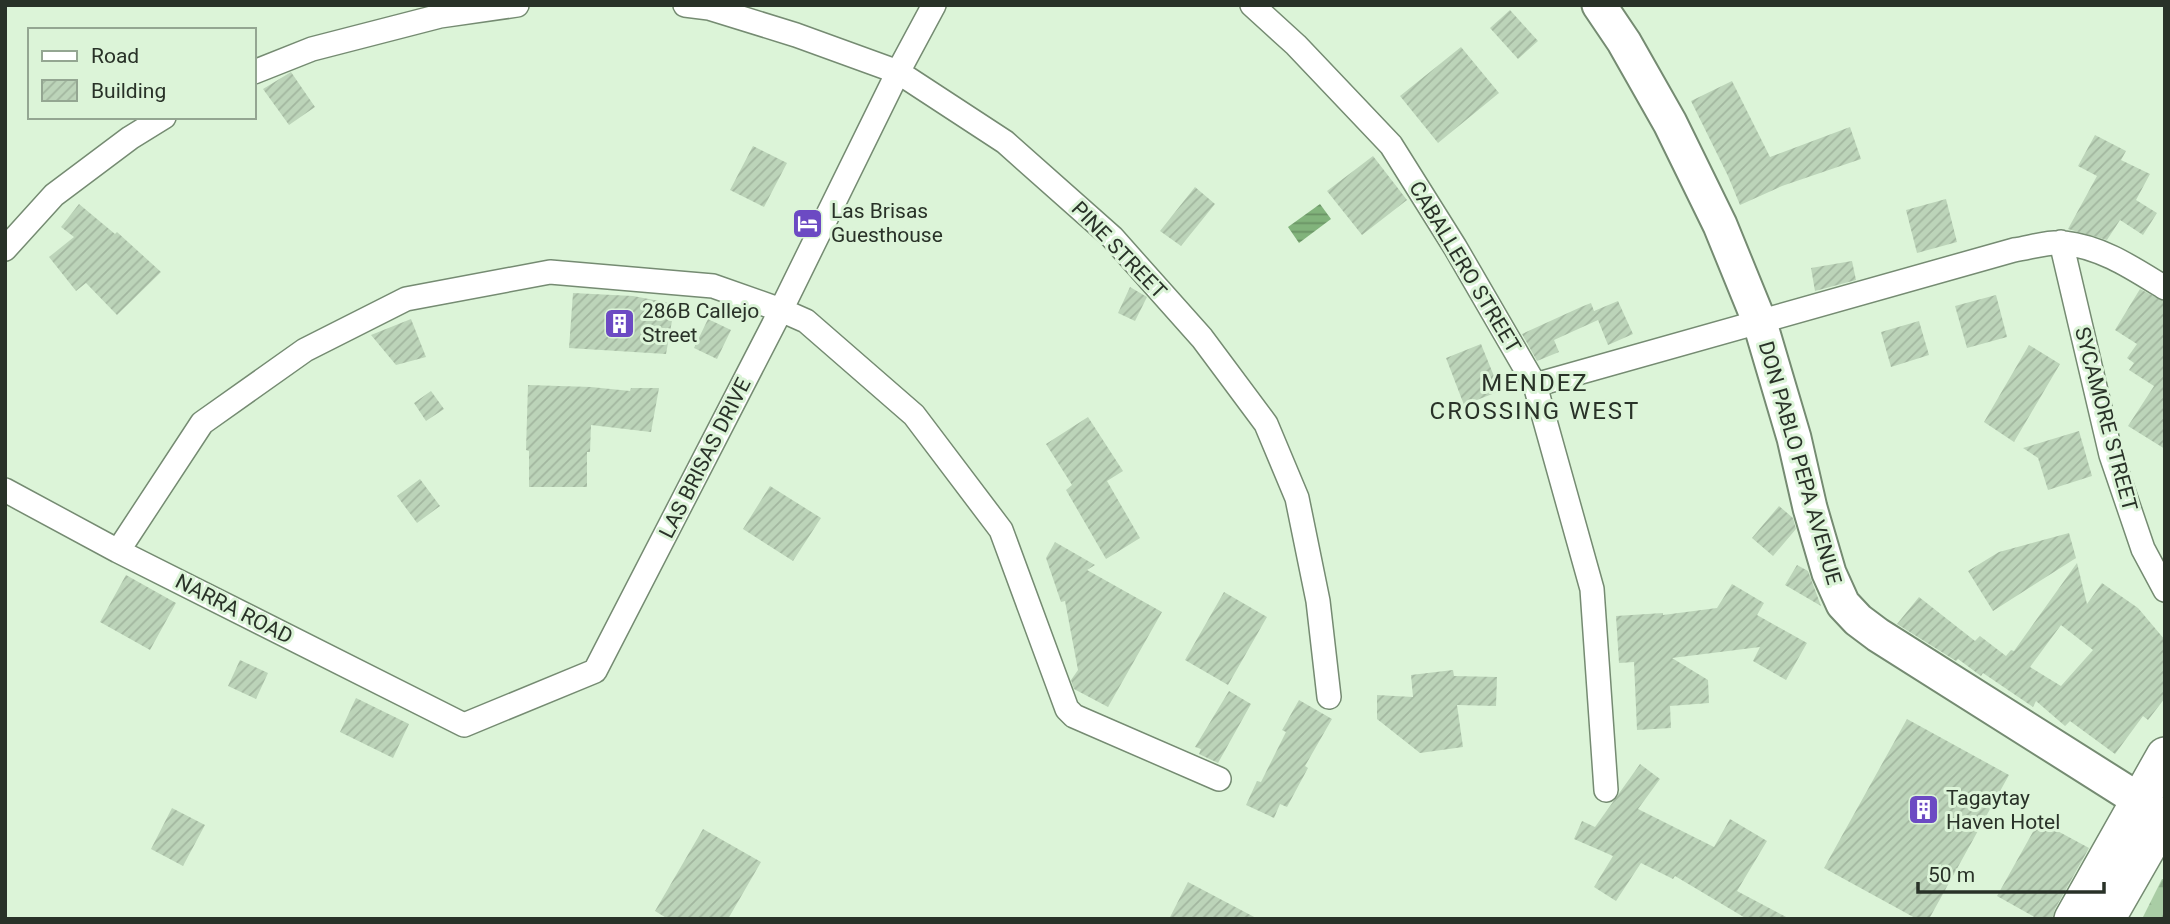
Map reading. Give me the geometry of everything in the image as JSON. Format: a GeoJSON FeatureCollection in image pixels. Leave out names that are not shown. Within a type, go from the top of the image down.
{"type":"FeatureCollection","features":[{"type":"Feature","properties":{"kind":"main road"},"geometry":{"type":"LineString","coordinates":[[2106,919],[2152,808],[2165,756]]}},
{"type":"Feature","properties":{"kind":"main road"},"geometry":{"type":"LineString","coordinates":[[2073,919],[2152,808]]}},
{"type":"Feature","properties":{"kind":"main road"},"geometry":{"type":"LineString","coordinates":[[2130,919],[2165,857]]}},
{"type":"Feature","properties":{"kind":"street"},"geometry":{"type":"LineString","coordinates":[[256,71],[312,48],[440,16],[517,5]]}},
{"type":"Feature","properties":{"kind":"street","name":"PINE STREET"},"geometry":{"type":"LineString","coordinates":[[685,5],[709,8],[796,35],[898,72],[1005,142],[1112,237],[1202,338],[1266,424],[1297,498],[1318,601],[1329,697]]}},
{"type":"Feature","properties":{"kind":"street","name":"LAS BRISAS DRIVE"},"geometry":{"type":"LineString","coordinates":[[464,724],[595,671],[934,5]]}},
{"type":"Feature","properties":{"kind":"street","name":"CABALLERO STREET"},"geometry":{"type":"LineString","coordinates":[[1252,5],[1296,45],[1391,145],[1455,247],[1535,385],[1592,589],[1606,790]]}},
{"type":"Feature","properties":{"kind":"street","name":"DON PABLO PEPA AVENUE"},"geometry":{"type":"LineString","coordinates":[[1599,5],[1641,72],[1698,177],[1760,323],[1794,438],[1825,562],[1843,604],[1878,635],[2152,808]]}},
{"type":"Feature","properties":{"kind":"street"},"geometry":{"type":"LineString","coordinates":[[5,249],[54,195],[130,138],[161,119]]}},
{"type":"Feature","properties":{"kind":"street"},"geometry":{"type":"LineString","coordinates":[[1535,385],[2014,250],[2061,242],[2091,249],[2125,263],[2165,288]]}},
{"type":"Feature","properties":{"kind":"street","name":"SYCAMORE STREET"},"geometry":{"type":"LineString","coordinates":[[2061,242],[2111,455],[2143,549],[2165,590]]}},
{"type":"Feature","properties":{"kind":"street"},"geometry":{"type":"LineString","coordinates":[[118,551],[202,423],[305,351],[406,299],[550,272],[713,286],[806,321],[914,415],[1001,530],[1067,709],[1074,716],[1219,779]]}},
{"type":"Feature","properties":{"kind":"street","name":"NARRA ROAD"},"geometry":{"type":"LineString","coordinates":[[5,491],[118,551],[464,724]]}},
{"type":"Feature","properties":{"kind":"green space"},"geometry":{"type":"Polygon","coordinates":[[[2162,879],[2165,879],[2165,919],[2142,919],[2162,879]]]}},
{"type":"Feature","properties":{"kind":"shaded area"},"geometry":{"type":"Polygon","coordinates":[[[1320,204],[1331,219],[1299,243],[1288,227],[1320,204]]]}},
{"type":"Feature","properties":{"kind":"building"},"geometry":{"type":"Polygon","coordinates":[[[1510,10],[1538,41],[1518,59],[1490,28],[1510,10]]]}},
{"type":"Feature","properties":{"kind":"building"},"geometry":{"type":"Polygon","coordinates":[[[1461,47],[1499,93],[1438,143],[1400,96],[1461,47]]]}},
{"type":"Feature","properties":{"kind":"building"},"geometry":{"type":"Polygon","coordinates":[[[291,72],[315,107],[289,125],[263,89],[291,72]]]}},
{"type":"Feature","properties":{"kind":"building"},"geometry":{"type":"Polygon","coordinates":[[[1732,81],[1770,157],[1850,127],[1861,159],[1782,186],[1740,205],[1691,101],[1732,81]]]}},
{"type":"Feature","properties":{"kind":"building"},"geometry":{"type":"Polygon","coordinates":[[[2095,135],[2126,151],[2121,160],[2150,174],[2136,200],[2157,213],[2143,235],[2120,220],[2107,240],[2068,229],[2097,176],[2078,166],[2095,135]]]}},
{"type":"Feature","properties":{"kind":"building"},"geometry":{"type":"Polygon","coordinates":[[[753,146],[787,163],[764,207],[730,190],[753,146]]]}},
{"type":"Feature","properties":{"kind":"building"},"geometry":{"type":"Polygon","coordinates":[[[1373,156],[1407,200],[1362,235],[1327,191],[1373,156]]]}},
{"type":"Feature","properties":{"kind":"building"},"geometry":{"type":"Polygon","coordinates":[[[1195,187],[1215,204],[1181,246],[1160,231],[1195,187]]]}},
{"type":"Feature","properties":{"kind":"building"},"geometry":{"type":"Polygon","coordinates":[[[1946,199],[1957,242],[1917,253],[1906,210],[1946,199]]]}},
{"type":"Feature","properties":{"kind":"building"},"geometry":{"type":"Polygon","coordinates":[[[79,204],[115,234],[117,232],[161,272],[117,315],[86,283],[76,291],[49,257],[74,237],[61,227],[79,204]]]}},
{"type":"Feature","properties":{"kind":"building"},"geometry":{"type":"Polygon","coordinates":[[[1852,261],[1856,280],[1815,291],[1811,268],[1852,261]]]}},
{"type":"Feature","properties":{"kind":"building"},"geometry":{"type":"Polygon","coordinates":[[[1130,287],[1147,297],[1135,321],[1118,313],[1130,287]]]}},
{"type":"Feature","properties":{"kind":"building"},"geometry":{"type":"Polygon","coordinates":[[[2140,289],[2165,302],[2165,449],[2128,426],[2154,386],[2129,370],[2134,363],[2127,358],[2137,344],[2115,330],[2140,289]]]}},
{"type":"Feature","properties":{"kind":"building"},"geometry":{"type":"Polygon","coordinates":[[[573,293],[633,296],[675,304],[666,354],[569,348],[573,293]]]}},
{"type":"Feature","properties":{"kind":"building"},"geometry":{"type":"Polygon","coordinates":[[[1996,295],[2007,337],[1967,348],[1955,306],[1996,295]]]}},
{"type":"Feature","properties":{"kind":"building"},"geometry":{"type":"Polygon","coordinates":[[[1618,301],[1633,334],[1608,345],[1598,320],[1554,340],[1559,352],[1537,361],[1522,334],[1591,303],[1594,311],[1618,301]]]}},
{"type":"Feature","properties":{"kind":"building"},"geometry":{"type":"Polygon","coordinates":[[[411,319],[426,357],[396,365],[371,335],[411,319]]]}},
{"type":"Feature","properties":{"kind":"building"},"geometry":{"type":"Polygon","coordinates":[[[708,319],[731,330],[717,359],[694,348],[708,319]]]}},
{"type":"Feature","properties":{"kind":"building"},"geometry":{"type":"Polygon","coordinates":[[[1919,321],[1929,355],[1891,367],[1881,332],[1919,321]]]}},
{"type":"Feature","properties":{"kind":"building"},"geometry":{"type":"Polygon","coordinates":[[[1481,344],[1500,391],[1464,405],[1446,358],[1481,344]]]}},
{"type":"Feature","properties":{"kind":"building"},"geometry":{"type":"Polygon","coordinates":[[[2029,345],[2060,364],[2014,442],[1984,422],[2029,345]]]}},
{"type":"Feature","properties":{"kind":"building"},"geometry":{"type":"Polygon","coordinates":[[[528,385],[630,391],[631,388],[659,388],[651,432],[591,425],[590,452],[587,452],[587,487],[529,487],[529,451],[526,450],[528,385]]]}},
{"type":"Feature","properties":{"kind":"building"},"geometry":{"type":"Polygon","coordinates":[[[431,391],[444,409],[426,421],[414,403],[431,391]]]}},
{"type":"Feature","properties":{"kind":"building"},"geometry":{"type":"Polygon","coordinates":[[[1088,417],[1123,471],[1107,481],[1140,538],[1106,559],[1066,490],[1072,485],[1046,444],[1088,417]]]}},
{"type":"Feature","properties":{"kind":"building"},"geometry":{"type":"Polygon","coordinates":[[[2079,431],[2092,476],[2048,490],[2038,458],[2023,448],[2079,431]]]}},
{"type":"Feature","properties":{"kind":"building"},"geometry":{"type":"Polygon","coordinates":[[[420,479],[440,506],[417,523],[397,496],[420,479]]]}},
{"type":"Feature","properties":{"kind":"building"},"geometry":{"type":"Polygon","coordinates":[[[770,486],[821,518],[793,561],[743,529],[770,486]]]}},
{"type":"Feature","properties":{"kind":"building"},"geometry":{"type":"Polygon","coordinates":[[[1779,506],[1793,518],[1796,529],[1773,556],[1752,538],[1779,506]]]}},
{"type":"Feature","properties":{"kind":"building"},"geometry":{"type":"Polygon","coordinates":[[[2069,533],[2076,558],[1993,611],[1968,571],[1999,552],[2069,533]]]}},
{"type":"Feature","properties":{"kind":"building"},"geometry":{"type":"Polygon","coordinates":[[[1055,542],[1095,565],[1087,570],[1162,612],[1108,707],[1074,689],[1071,680],[1078,670],[1065,601],[1061,602],[1046,558],[1055,542]]]}},
{"type":"Feature","properties":{"kind":"building"},"geometry":{"type":"Polygon","coordinates":[[[2077,563],[2087,604],[2102,583],[2138,608],[2165,640],[2165,698],[2148,720],[2143,716],[2115,754],[2070,721],[2065,726],[2036,701],[2033,707],[1983,673],[1981,676],[1958,659],[1956,661],[1897,624],[1919,597],[1975,641],[1980,636],[2006,656],[2011,650],[2014,651],[2077,563]],[[2061,625],[2030,667],[2061,686],[2093,650],[2061,625]]]}},
{"type":"Feature","properties":{"kind":"building"},"geometry":{"type":"Polygon","coordinates":[[[1797,565],[1808,571],[1821,606],[1785,585],[1797,565]]]}},
{"type":"Feature","properties":{"kind":"building"},"geometry":{"type":"Polygon","coordinates":[[[126,575],[176,603],[150,650],[100,622],[126,575]]]}},
{"type":"Feature","properties":{"kind":"building"},"geometry":{"type":"Polygon","coordinates":[[[1732,584],[1764,603],[1757,615],[1807,643],[1786,680],[1753,661],[1760,647],[1672,658],[1708,680],[1709,703],[1670,706],[1671,728],[1637,730],[1634,662],[1619,663],[1616,616],[1663,615],[1717,608],[1732,584]]]}},
{"type":"Feature","properties":{"kind":"building"},"geometry":{"type":"Polygon","coordinates":[[[1224,592],[1267,617],[1228,685],[1185,660],[1224,592]]]}},
{"type":"Feature","properties":{"kind":"building"},"geometry":{"type":"Polygon","coordinates":[[[240,660],[268,673],[256,699],[228,686],[240,660]]]}},
{"type":"Feature","properties":{"kind":"building"},"geometry":{"type":"Polygon","coordinates":[[[1453,670],[1454,676],[1497,677],[1496,706],[1457,705],[1463,747],[1420,753],[1377,719],[1377,695],[1413,697],[1411,675],[1453,670]]]}},
{"type":"Feature","properties":{"kind":"building"},"geometry":{"type":"Polygon","coordinates":[[[1229,691],[1251,704],[1218,763],[1199,754],[1201,749],[1195,747],[1229,691]]]}},
{"type":"Feature","properties":{"kind":"building"},"geometry":{"type":"Polygon","coordinates":[[[356,698],[409,724],[393,758],[340,732],[356,698]]]}},
{"type":"Feature","properties":{"kind":"building"},"geometry":{"type":"Polygon","coordinates":[[[1299,700],[1332,719],[1305,766],[1308,768],[1287,807],[1280,804],[1274,818],[1246,805],[1257,781],[1261,782],[1286,732],[1282,730],[1299,700]]]}},
{"type":"Feature","properties":{"kind":"building","name":"Tagaytay Haven Hotel"},"geometry":{"type":"Polygon","coordinates":[[[1907,719],[2009,775],[1929,919],[1917,919],[1824,868],[1907,719]]]}},
{"type":"Feature","properties":{"kind":"building"},"geometry":{"type":"Polygon","coordinates":[[[1640,764],[1660,779],[1638,809],[1714,847],[1730,819],[1767,841],[1737,891],[1790,919],[1747,919],[1675,876],[1673,879],[1641,863],[1616,901],[1594,887],[1613,856],[1574,839],[1582,821],[1595,827],[1640,764]]]}},
{"type":"Feature","properties":{"kind":"building"},"geometry":{"type":"Polygon","coordinates":[[[172,808],[205,825],[183,866],[151,849],[172,808]]]}},
{"type":"Feature","properties":{"kind":"building"},"geometry":{"type":"Polygon","coordinates":[[[2039,821],[2089,848],[2052,919],[2038,919],[1997,896],[2039,821]]]}},
{"type":"Feature","properties":{"kind":"building"},"geometry":{"type":"Polygon","coordinates":[[[703,829],[761,862],[728,919],[668,919],[655,911],[703,829]]]}},
{"type":"Feature","properties":{"kind":"building"},"geometry":{"type":"Polygon","coordinates":[[[1188,882],[1258,919],[1169,919],[1188,882]]]}},
{"type":"Feature","properties":{"kind":"place","name":"Las Brisas Guesthouse"},"geometry":{"type":"Point","coordinates":[808,223]}},
{"type":"Feature","properties":{"kind":"place","name":"286B Callejo Street"},"geometry":{"type":"Point","coordinates":[619,323]}},
{"type":"Feature","properties":{"kind":"place","name":"Tagaytay Haven Hotel"},"geometry":{"type":"Point","coordinates":[1923,810]}},
{"type":"Feature","properties":{"kind":"district","name":"MENDEZ CROSSING WEST"},"geometry":{"type":"Point","coordinates":[1535,397]}}]}
